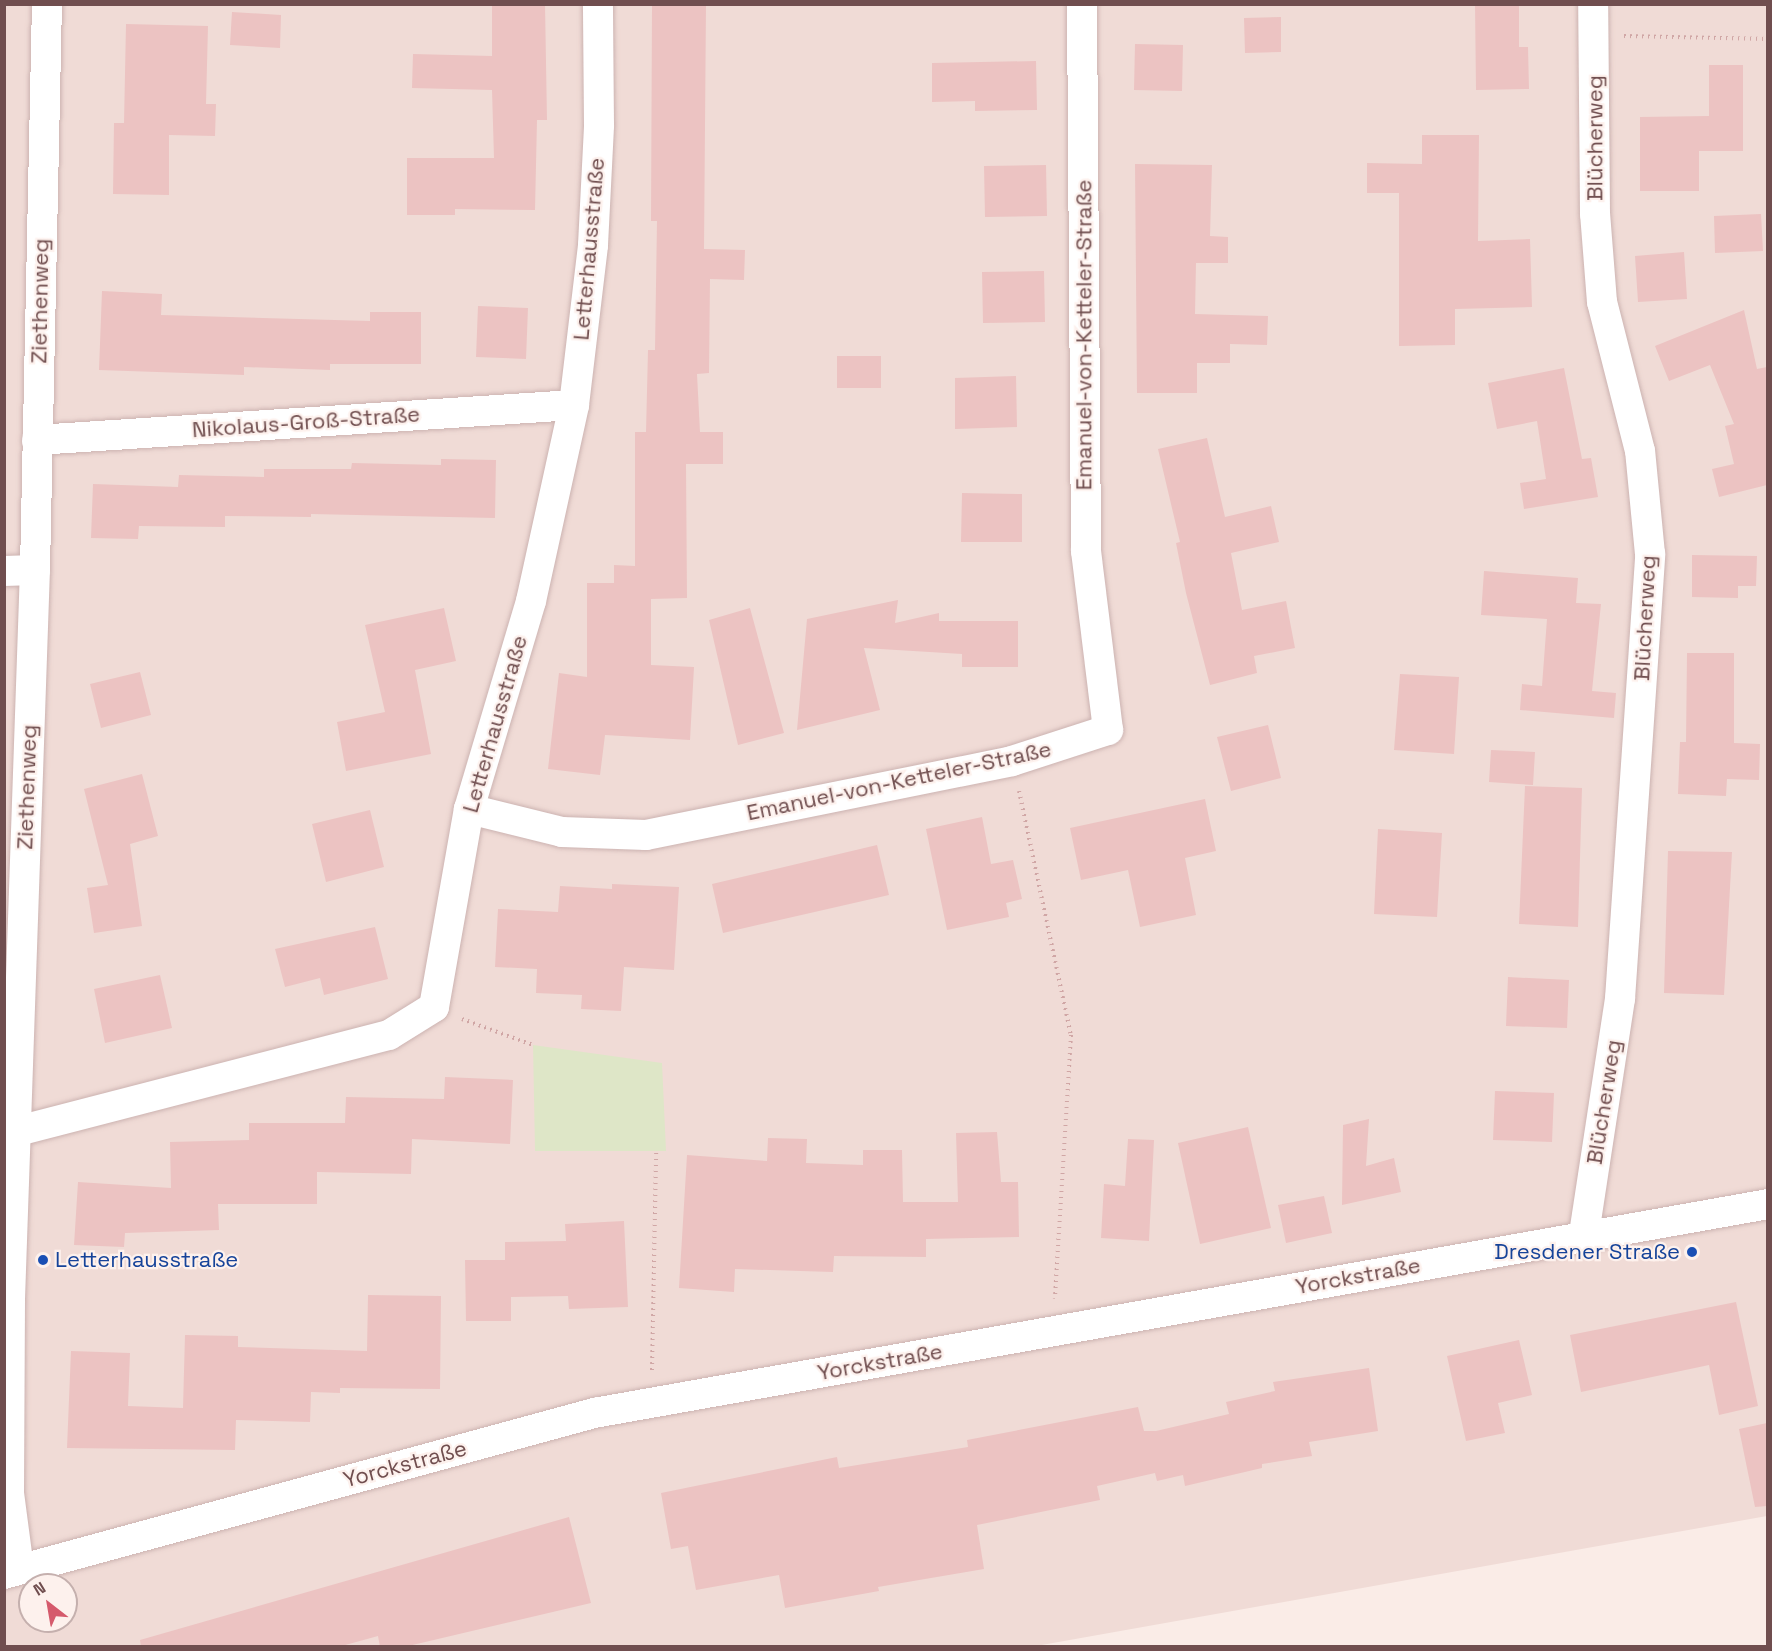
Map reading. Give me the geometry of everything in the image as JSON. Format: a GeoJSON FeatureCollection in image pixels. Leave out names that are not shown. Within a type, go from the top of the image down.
{"type":"FeatureCollection","features":[{"type":"Feature","properties":{"kind":"street","name":"Ziethenweg"},"geometry":{"type":"LineString","coordinates":[[12,1572],[9,1493],[14,1132],[35,570],[47,4]]}},
{"type":"Feature","properties":{"kind":"street","name":"Letterhausstraße"},"geometry":{"type":"LineString","coordinates":[[434,1006],[469,809],[531,601],[574,405],[593,245],[599,125],[598,4]]}},
{"type":"Feature","properties":{"kind":"street","name":"Emanuel-von-Ketteler-Straße"},"geometry":{"type":"LineString","coordinates":[[469,809],[562,832],[646,835],[1012,760],[1108,730],[1086,551],[1082,4]]}},
{"type":"Feature","properties":{"kind":"street","name":"Blücherweg"},"geometry":{"type":"LineString","coordinates":[[1584,1234],[1620,999],[1650,554],[1640,451],[1602,302],[1595,214],[1593,4]]}},
{"type":"Feature","properties":{"kind":"street","name":"Nikolaus-Groß-Straße"},"geometry":{"type":"LineString","coordinates":[[37,440],[574,405]]}},
{"type":"Feature","properties":{"kind":"street"},"geometry":{"type":"LineString","coordinates":[[4,571],[35,570]]}},
{"type":"Feature","properties":{"kind":"street"},"geometry":{"type":"LineString","coordinates":[[14,1132],[389,1035],[434,1006]]}},
{"type":"Feature","properties":{"kind":"street","name":"Yorckstraße"},"geometry":{"type":"LineString","coordinates":[[12,1572],[594,1413],[1053,1332],[1584,1234],[1767,1204]]}},
{"type":"Feature","properties":{"kind":"path"},"geometry":{"type":"LineString","coordinates":[[1594,36],[1767,39]]}},
{"type":"Feature","properties":{"kind":"path"},"geometry":{"type":"LineString","coordinates":[[1012,760],[1071,1035],[1053,1332]]}},
{"type":"Feature","properties":{"kind":"path"},"geometry":{"type":"LineString","coordinates":[[434,1006],[533,1045]]}},
{"type":"Feature","properties":{"kind":"path"},"geometry":{"type":"LineString","coordinates":[[650,1402],[656,1152]]}},
{"type":"Feature","properties":{"kind":"shaded area"},"geometry":{"type":"Polygon","coordinates":[[[5,5],[1767,5],[1767,1516],[1036,1646],[5,1646],[5,5]]]}},
{"type":"Feature","properties":{"kind":"green space"},"geometry":{"type":"Polygon","coordinates":[[[533,1045],[662,1063],[666,1151],[535,1151],[533,1045]]]}},
{"type":"Feature","properties":{"kind":"building"},"geometry":{"type":"Polygon","coordinates":[[[492,4],[545,4],[547,120],[537,120],[535,210],[455,209],[455,215],[407,215],[407,158],[494,158],[492,90],[412,88],[413,54],[492,56],[492,4]]]}},
{"type":"Feature","properties":{"kind":"building"},"geometry":{"type":"Polygon","coordinates":[[[652,4],[706,4],[704,249],[745,250],[744,280],[710,279],[709,373],[697,374],[700,432],[723,432],[723,464],[686,464],[687,598],[651,599],[651,665],[694,667],[690,740],[605,735],[600,775],[548,769],[559,673],[587,677],[587,583],[614,583],[614,565],[635,566],[635,432],[646,432],[648,350],[655,350],[657,221],[651,221],[652,4]]]}},
{"type":"Feature","properties":{"kind":"building"},"geometry":{"type":"Polygon","coordinates":[[[1475,4],[1519,4],[1519,47],[1528,47],[1529,89],[1476,90],[1475,4]]]}},
{"type":"Feature","properties":{"kind":"building"},"geometry":{"type":"Polygon","coordinates":[[[232,12],[281,15],[280,48],[230,45],[232,12]]]}},
{"type":"Feature","properties":{"kind":"building"},"geometry":{"type":"Polygon","coordinates":[[[1281,17],[1281,52],[1245,53],[1244,18],[1281,17]]]}},
{"type":"Feature","properties":{"kind":"building"},"geometry":{"type":"Polygon","coordinates":[[[126,24],[208,26],[206,104],[216,104],[215,136],[169,135],[169,195],[113,194],[114,123],[124,123],[126,24]]]}},
{"type":"Feature","properties":{"kind":"building"},"geometry":{"type":"Polygon","coordinates":[[[1135,44],[1183,45],[1182,91],[1134,90],[1135,44]]]}},
{"type":"Feature","properties":{"kind":"building"},"geometry":{"type":"Polygon","coordinates":[[[1036,61],[1037,110],[975,111],[975,101],[932,102],[932,63],[1036,61]]]}},
{"type":"Feature","properties":{"kind":"building"},"geometry":{"type":"Polygon","coordinates":[[[1709,65],[1743,65],[1743,151],[1699,151],[1699,191],[1640,191],[1640,117],[1709,116],[1709,65]]]}},
{"type":"Feature","properties":{"kind":"building"},"geometry":{"type":"Polygon","coordinates":[[[1422,135],[1479,135],[1478,241],[1530,239],[1532,307],[1455,309],[1455,345],[1399,346],[1399,193],[1367,193],[1367,163],[1422,164],[1422,135]]]}},
{"type":"Feature","properties":{"kind":"building"},"geometry":{"type":"Polygon","coordinates":[[[1135,164],[1212,165],[1210,236],[1228,237],[1228,263],[1196,263],[1195,314],[1268,316],[1267,345],[1230,344],[1230,363],[1197,363],[1197,393],[1137,393],[1135,164]]]}},
{"type":"Feature","properties":{"kind":"building"},"geometry":{"type":"Polygon","coordinates":[[[1046,165],[1047,216],[985,217],[984,166],[1046,165]]]}},
{"type":"Feature","properties":{"kind":"building"},"geometry":{"type":"Polygon","coordinates":[[[1761,214],[1763,251],[1715,253],[1714,216],[1761,214]]]}},
{"type":"Feature","properties":{"kind":"building"},"geometry":{"type":"Polygon","coordinates":[[[1684,252],[1687,299],[1638,302],[1635,256],[1684,252]]]}},
{"type":"Feature","properties":{"kind":"building"},"geometry":{"type":"Polygon","coordinates":[[[1044,271],[1045,322],[983,323],[982,272],[1044,271]]]}},
{"type":"Feature","properties":{"kind":"building"},"geometry":{"type":"Polygon","coordinates":[[[102,291],[162,294],[161,315],[370,321],[370,312],[421,312],[421,364],[330,364],[330,370],[244,367],[244,375],[99,370],[102,291]]]}},
{"type":"Feature","properties":{"kind":"building"},"geometry":{"type":"Polygon","coordinates":[[[478,306],[528,308],[526,359],[476,357],[478,306]]]}},
{"type":"Feature","properties":{"kind":"building"},"geometry":{"type":"Polygon","coordinates":[[[1744,310],[1757,369],[1767,367],[1767,485],[1719,497],[1712,469],[1734,464],[1725,426],[1734,424],[1710,365],[1669,381],[1655,346],[1744,310]]]}},
{"type":"Feature","properties":{"kind":"building"},"geometry":{"type":"Polygon","coordinates":[[[837,356],[881,356],[881,388],[837,388],[837,356]]]}},
{"type":"Feature","properties":{"kind":"building"},"geometry":{"type":"Polygon","coordinates":[[[1564,368],[1582,459],[1591,458],[1598,497],[1524,509],[1520,483],[1546,479],[1537,421],[1497,429],[1488,383],[1564,368]]]}},
{"type":"Feature","properties":{"kind":"building"},"geometry":{"type":"Polygon","coordinates":[[[1016,376],[1017,427],[955,429],[955,378],[1016,376]]]}},
{"type":"Feature","properties":{"kind":"building"},"geometry":{"type":"Polygon","coordinates":[[[1207,438],[1225,517],[1271,506],[1279,542],[1231,553],[1242,610],[1286,601],[1295,648],[1254,656],[1257,673],[1210,685],[1186,593],[1176,543],[1180,542],[1158,449],[1207,438]]]}},
{"type":"Feature","properties":{"kind":"building"},"geometry":{"type":"Polygon","coordinates":[[[441,459],[496,460],[495,518],[311,514],[311,517],[225,516],[225,527],[139,526],[138,539],[91,538],[93,484],[178,487],[179,475],[264,477],[264,469],[351,469],[352,463],[441,465],[441,459]]]}},
{"type":"Feature","properties":{"kind":"building"},"geometry":{"type":"Polygon","coordinates":[[[962,493],[1022,494],[1022,542],[961,542],[962,493]]]}},
{"type":"Feature","properties":{"kind":"building"},"geometry":{"type":"Polygon","coordinates":[[[1692,555],[1757,556],[1756,586],[1738,586],[1738,598],[1692,597],[1692,555]]]}},
{"type":"Feature","properties":{"kind":"building"},"geometry":{"type":"Polygon","coordinates":[[[1484,571],[1578,578],[1576,603],[1601,604],[1592,691],[1616,693],[1614,718],[1520,710],[1522,684],[1542,686],[1547,619],[1481,615],[1484,571]]]}},
{"type":"Feature","properties":{"kind":"building"},"geometry":{"type":"Polygon","coordinates":[[[898,600],[895,623],[939,613],[939,621],[1018,621],[1018,667],[962,667],[962,654],[864,648],[880,710],[797,730],[807,619],[898,600]]]}},
{"type":"Feature","properties":{"kind":"building"},"geometry":{"type":"Polygon","coordinates":[[[444,608],[456,661],[415,670],[431,754],[346,771],[337,722],[385,712],[365,625],[444,608]]]}},
{"type":"Feature","properties":{"kind":"building"},"geometry":{"type":"Polygon","coordinates":[[[750,608],[784,733],[738,745],[709,620],[750,608]]]}},
{"type":"Feature","properties":{"kind":"building"},"geometry":{"type":"Polygon","coordinates":[[[1687,653],[1734,653],[1734,743],[1760,744],[1759,780],[1727,779],[1726,796],[1678,794],[1680,742],[1686,742],[1687,653]]]}},
{"type":"Feature","properties":{"kind":"building"},"geometry":{"type":"Polygon","coordinates":[[[140,672],[151,715],[101,728],[90,684],[140,672]]]}},
{"type":"Feature","properties":{"kind":"building"},"geometry":{"type":"Polygon","coordinates":[[[1400,674],[1459,677],[1454,754],[1394,750],[1400,674]]]}},
{"type":"Feature","properties":{"kind":"building"},"geometry":{"type":"Polygon","coordinates":[[[1268,725],[1281,778],[1231,791],[1217,737],[1268,725]]]}},
{"type":"Feature","properties":{"kind":"building"},"geometry":{"type":"Polygon","coordinates":[[[1491,750],[1535,752],[1533,785],[1489,782],[1491,750]]]}},
{"type":"Feature","properties":{"kind":"building"},"geometry":{"type":"Polygon","coordinates":[[[142,774],[158,836],[130,844],[142,926],[94,933],[87,888],[108,885],[84,789],[142,774]]]}},
{"type":"Feature","properties":{"kind":"building"},"geometry":{"type":"Polygon","coordinates":[[[1525,786],[1582,788],[1578,927],[1519,924],[1525,786]]]}},
{"type":"Feature","properties":{"kind":"building"},"geometry":{"type":"Polygon","coordinates":[[[1205,799],[1216,851],[1185,858],[1196,915],[1140,927],[1128,870],[1081,880],[1070,828],[1205,799]]]}},
{"type":"Feature","properties":{"kind":"building"},"geometry":{"type":"Polygon","coordinates":[[[370,810],[384,867],[326,882],[312,824],[370,810]]]}},
{"type":"Feature","properties":{"kind":"building"},"geometry":{"type":"Polygon","coordinates":[[[982,817],[991,864],[1013,860],[1022,899],[1006,903],[1009,917],[947,930],[926,829],[982,817]]]}},
{"type":"Feature","properties":{"kind":"building"},"geometry":{"type":"Polygon","coordinates":[[[1378,829],[1442,833],[1437,917],[1374,914],[1378,829]]]}},
{"type":"Feature","properties":{"kind":"building"},"geometry":{"type":"Polygon","coordinates":[[[877,845],[889,895],[723,933],[712,884],[877,845]]]}},
{"type":"Feature","properties":{"kind":"building"},"geometry":{"type":"Polygon","coordinates":[[[1668,851],[1732,852],[1724,995],[1664,993],[1668,851]]]}},
{"type":"Feature","properties":{"kind":"building"},"geometry":{"type":"Polygon","coordinates":[[[612,884],[679,887],[674,970],[624,967],[621,1011],[581,1009],[582,995],[536,993],[537,969],[495,967],[498,909],[558,912],[560,886],[612,889],[612,884]]]}},
{"type":"Feature","properties":{"kind":"building"},"geometry":{"type":"Polygon","coordinates":[[[375,927],[388,979],[324,995],[320,978],[285,987],[275,949],[375,927]]]}},
{"type":"Feature","properties":{"kind":"building"},"geometry":{"type":"Polygon","coordinates":[[[160,975],[172,1028],[105,1043],[94,989],[160,975]]]}},
{"type":"Feature","properties":{"kind":"building"},"geometry":{"type":"Polygon","coordinates":[[[1508,977],[1569,980],[1567,1028],[1506,1026],[1508,977]]]}},
{"type":"Feature","properties":{"kind":"building"},"geometry":{"type":"Polygon","coordinates":[[[445,1077],[513,1080],[510,1144],[412,1139],[411,1174],[317,1172],[317,1204],[218,1204],[219,1230],[125,1233],[124,1247],[74,1245],[78,1182],[171,1188],[170,1142],[249,1140],[249,1123],[345,1123],[346,1097],[444,1099],[445,1077]]]}},
{"type":"Feature","properties":{"kind":"building"},"geometry":{"type":"Polygon","coordinates":[[[1495,1091],[1554,1093],[1552,1142],[1493,1140],[1495,1091]]]}},
{"type":"Feature","properties":{"kind":"building"},"geometry":{"type":"Polygon","coordinates":[[[1369,1119],[1366,1166],[1394,1158],[1401,1192],[1342,1205],[1343,1125],[1369,1119]]]}},
{"type":"Feature","properties":{"kind":"building"},"geometry":{"type":"Polygon","coordinates":[[[1248,1127],[1271,1228],[1200,1244],[1178,1143],[1248,1127]]]}},
{"type":"Feature","properties":{"kind":"building"},"geometry":{"type":"Polygon","coordinates":[[[997,1132],[1001,1182],[1018,1182],[1019,1237],[926,1239],[926,1257],[834,1256],[833,1272],[735,1269],[734,1292],[679,1288],[687,1155],[767,1161],[768,1138],[807,1139],[806,1163],[863,1165],[863,1150],[902,1150],[903,1202],[958,1202],[956,1133],[997,1132]]]}},
{"type":"Feature","properties":{"kind":"building"},"geometry":{"type":"Polygon","coordinates":[[[1128,1139],[1154,1140],[1149,1241],[1101,1238],[1104,1184],[1125,1186],[1128,1139]]]}},
{"type":"Feature","properties":{"kind":"building"},"geometry":{"type":"Polygon","coordinates":[[[1324,1196],[1332,1233],[1286,1243],[1278,1205],[1324,1196]]]}},
{"type":"Feature","properties":{"kind":"building"},"geometry":{"type":"Polygon","coordinates":[[[624,1221],[628,1307],[569,1309],[568,1296],[511,1297],[511,1321],[466,1321],[465,1260],[505,1260],[505,1242],[566,1241],[565,1224],[624,1221]]]}},
{"type":"Feature","properties":{"kind":"building"},"geometry":{"type":"Polygon","coordinates":[[[368,1295],[441,1296],[440,1389],[340,1388],[340,1393],[311,1392],[310,1422],[236,1420],[235,1450],[67,1448],[71,1351],[130,1353],[128,1406],[183,1408],[185,1335],[238,1336],[238,1347],[367,1351],[368,1295]]]}},
{"type":"Feature","properties":{"kind":"building"},"geometry":{"type":"Polygon","coordinates":[[[1736,1302],[1758,1406],[1719,1415],[1709,1365],[1581,1392],[1570,1335],[1736,1302]]]}},
{"type":"Feature","properties":{"kind":"building"},"geometry":{"type":"Polygon","coordinates":[[[1519,1340],[1532,1395],[1498,1403],[1505,1433],[1466,1441],[1447,1356],[1519,1340]]]}},
{"type":"Feature","properties":{"kind":"building"},"geometry":{"type":"Polygon","coordinates":[[[1369,1368],[1378,1431],[1309,1442],[1312,1456],[1262,1464],[1262,1468],[1185,1486],[1183,1475],[1157,1481],[1155,1473],[1097,1486],[1100,1500],[977,1525],[984,1569],[878,1587],[879,1591],[785,1608],[779,1575],[696,1590],[688,1546],[671,1549],[661,1493],[837,1457],[839,1468],[968,1447],[967,1440],[1138,1407],[1144,1431],[1156,1431],[1229,1414],[1226,1402],[1275,1391],[1273,1382],[1369,1368]]]}},
{"type":"Feature","properties":{"kind":"building"},"geometry":{"type":"Polygon","coordinates":[[[1767,1423],[1767,1506],[1755,1507],[1739,1429],[1767,1423]]]}},
{"type":"Feature","properties":{"kind":"building"},"geometry":{"type":"Polygon","coordinates":[[[569,1517],[591,1603],[404,1647],[380,1647],[378,1636],[338,1647],[141,1647],[140,1640],[569,1517]]]}},
{"type":"Feature","properties":{"kind":"place","name":"Dresdener Straße"},"geometry":{"type":"Point","coordinates":[1692,1252]}},
{"type":"Feature","properties":{"kind":"place","name":"Letterhausstraße"},"geometry":{"type":"Point","coordinates":[43,1260]}}]}
